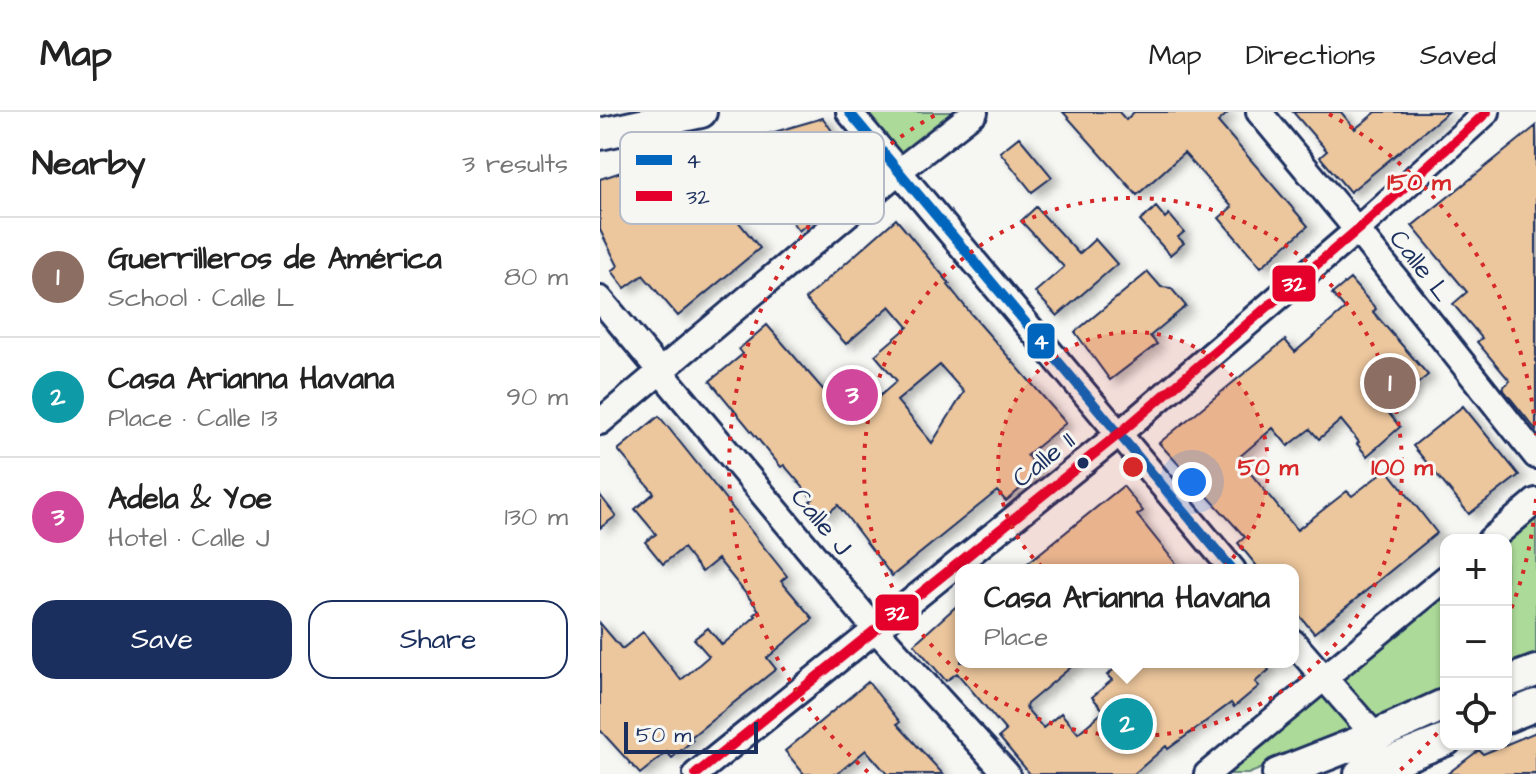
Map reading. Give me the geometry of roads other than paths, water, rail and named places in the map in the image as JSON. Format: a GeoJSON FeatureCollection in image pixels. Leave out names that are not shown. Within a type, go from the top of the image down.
{"type":"FeatureCollection","features":[{"type":"Feature","properties":{"kind":"main road"},"geometry":{"type":"LineString","coordinates":[[600,134],[701,112]]}},
{"type":"Feature","properties":{"kind":"main road"},"geometry":{"type":"LineString","coordinates":[[1512,680],[1536,671]]}},
{"type":"Feature","properties":{"kind":"main road"},"geometry":{"type":"LineString","coordinates":[[1512,715],[1536,705]]}},
{"type":"Feature","properties":{"kind":"main road"},"geometry":{"type":"LineString","coordinates":[[1278,774],[1440,707]]}},
{"type":"Feature","properties":{"kind":"main road"},"geometry":{"type":"LineString","coordinates":[[1360,774],[1399,768],[1440,744]]}},
{"type":"Feature","properties":{"kind":"street"},"geometry":{"type":"LineString","coordinates":[[849,112],[866,132]]}},
{"type":"Feature","properties":{"kind":"street"},"geometry":{"type":"LineString","coordinates":[[884,184],[975,112]]}},
{"type":"Feature","properties":{"kind":"street","name":"Calle L"},"geometry":{"type":"LineString","coordinates":[[1259,112],[1536,456]]}},
{"type":"Feature","properties":{"kind":"street","name":"Calle 11"},"geometry":{"type":"LineString","coordinates":[[958,564],[1120,433],[1357,230],[1487,112]]}},
{"type":"Feature","properties":{"kind":"street"},"geometry":{"type":"LineString","coordinates":[[884,153],[1228,564]]}},
{"type":"Feature","properties":{"kind":"street"},"geometry":{"type":"LineString","coordinates":[[600,422],[836,224]]}},
{"type":"Feature","properties":{"kind":"street","name":"Calle J"},"geometry":{"type":"LineString","coordinates":[[600,299],[876,630],[1007,774]]}},
{"type":"Feature","properties":{"kind":"street"},"geometry":{"type":"LineString","coordinates":[[1497,534],[1536,501]]}},
{"type":"Feature","properties":{"kind":"street","name":"Calle 11"},"geometry":{"type":"LineString","coordinates":[[696,774],[955,566]]}},
{"type":"Feature","properties":{"kind":"street"},"geometry":{"type":"LineString","coordinates":[[1207,774],[1440,583]]}},
{"type":"Feature","properties":{"kind":"street"},"geometry":{"type":"LineString","coordinates":[[1299,649],[1375,736]]}},
{"type":"Feature","properties":{"kind":"place","name":"Guerrilleros de América"},"geometry":{"type":"Point","coordinates":[1390,383]}},
{"type":"Feature","properties":{"kind":"place","name":"Adela & Yoe"},"geometry":{"type":"Point","coordinates":[852,395]}},
{"type":"Feature","properties":{"kind":"place","name":"Casa Arianna Havana"},"geometry":{"type":"Point","coordinates":[1127,724]}}]}
